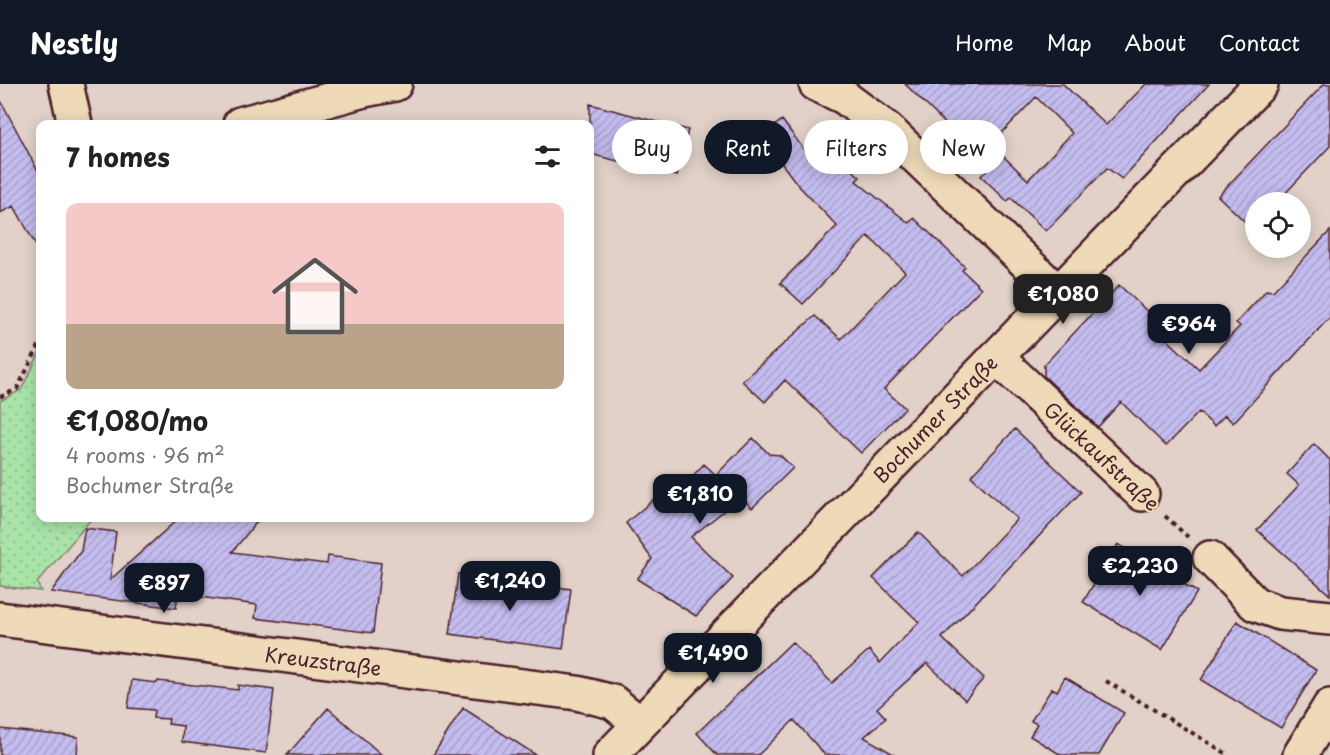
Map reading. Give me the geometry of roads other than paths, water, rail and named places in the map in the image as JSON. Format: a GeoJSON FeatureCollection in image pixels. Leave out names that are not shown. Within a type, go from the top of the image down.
{"type":"FeatureCollection","features":[{"type":"Feature","properties":{"kind":"street"},"geometry":{"type":"LineString","coordinates":[[66,84],[74,120]]}},
{"type":"Feature","properties":{"kind":"street"},"geometry":{"type":"LineString","coordinates":[[255,120],[394,84]]}},
{"type":"Feature","properties":{"kind":"street"},"geometry":{"type":"LineString","coordinates":[[816,84],[844,97],[887,129],[1059,293]]}},
{"type":"Feature","properties":{"kind":"street","name":"Bochumer Straße"},"geometry":{"type":"LineString","coordinates":[[610,755],[1261,84]]}},
{"type":"Feature","properties":{"kind":"street","name":"Glückaufstraße"},"geometry":{"type":"LineString","coordinates":[[996,357],[1142,494]]}},
{"type":"Feature","properties":{"kind":"street"},"geometry":{"type":"LineString","coordinates":[[1210,558],[1255,604],[1280,613],[1330,618]]}},
{"type":"Feature","properties":{"kind":"street","name":"Kreuzstraße"},"geometry":{"type":"LineString","coordinates":[[0,619],[577,693],[613,702],[639,723]]}},
{"type":"Feature","properties":{"kind":"street"},"geometry":{"type":"LineString","coordinates":[[1300,755],[1330,706]]}}]}
